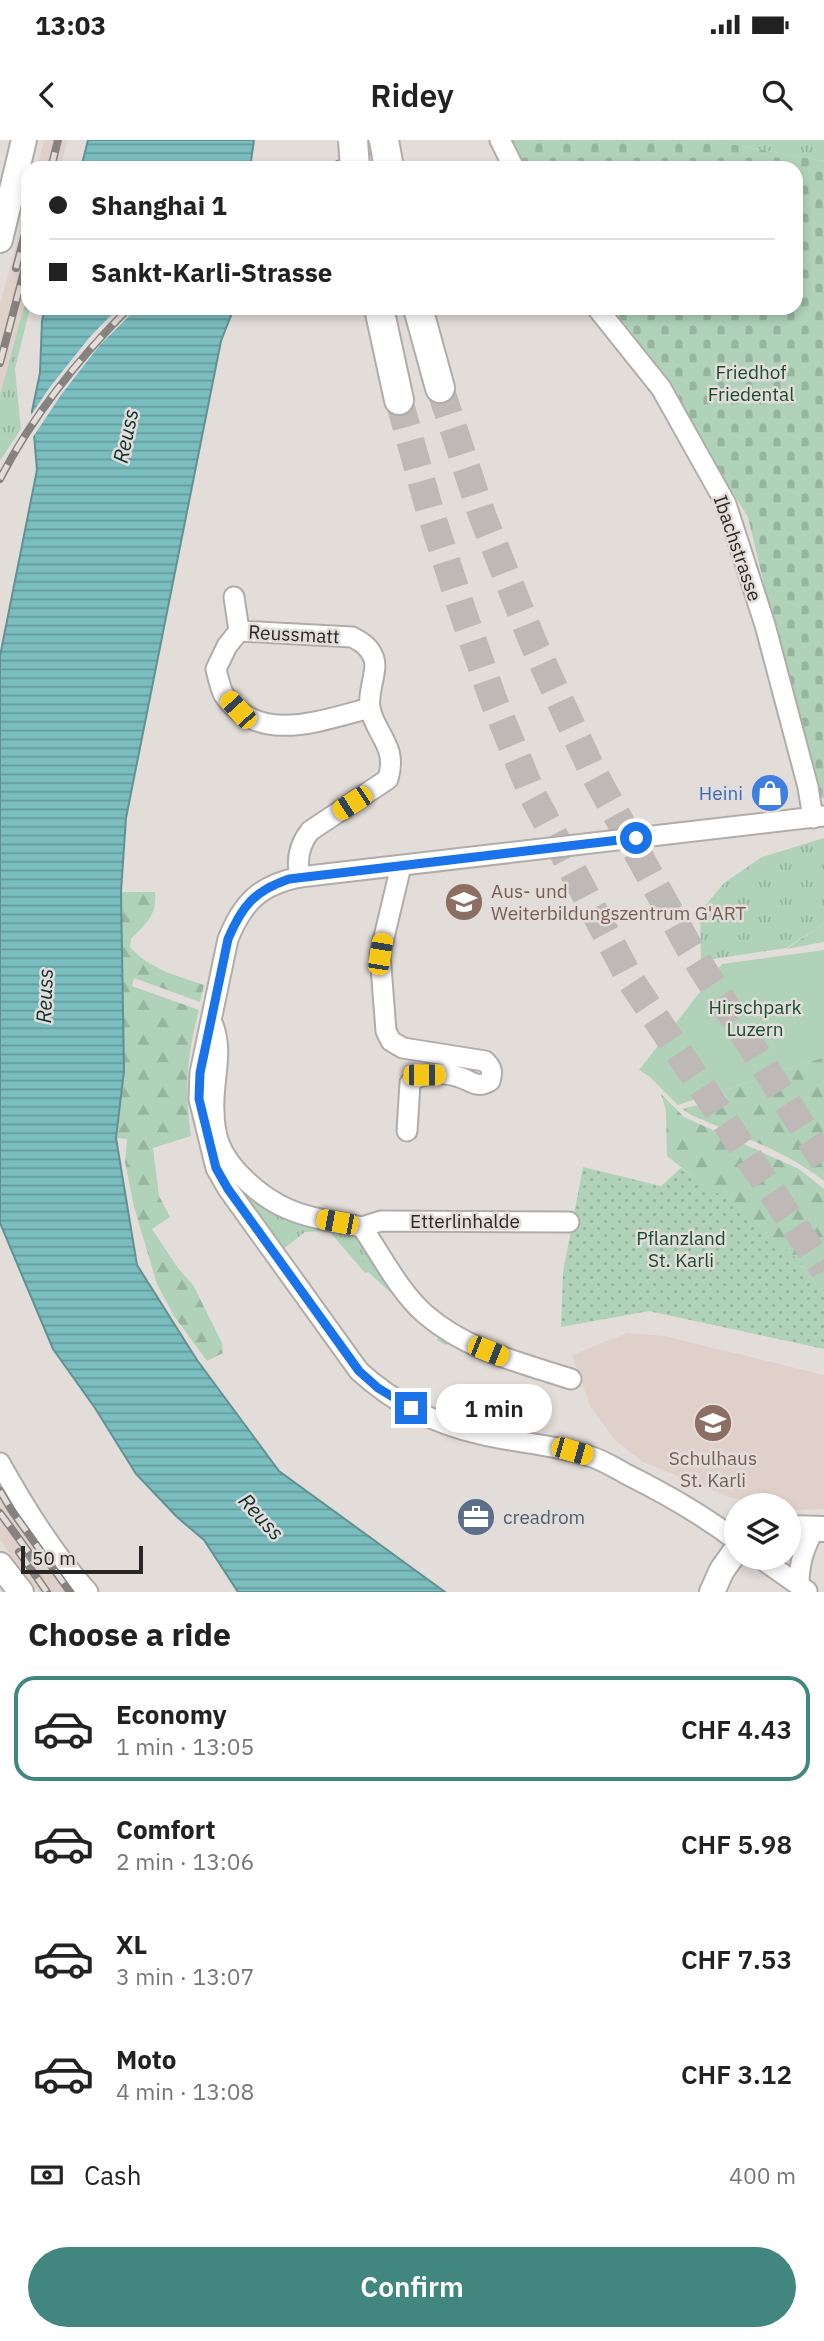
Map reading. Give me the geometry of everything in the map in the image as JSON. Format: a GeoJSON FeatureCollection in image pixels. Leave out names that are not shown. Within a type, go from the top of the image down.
{"type":"FeatureCollection","features":[{"type":"Feature","properties":{"kind":"highway"},"geometry":{"type":"LineString","coordinates":[[353,140],[354,161]]}},
{"type":"Feature","properties":{"kind":"highway"},"geometry":{"type":"LineString","coordinates":[[384,140],[387,161]]}},
{"type":"Feature","properties":{"kind":"highway"},"geometry":{"type":"LineString","coordinates":[[381,315],[400,400]]}},
{"type":"Feature","properties":{"kind":"highway"},"geometry":{"type":"LineString","coordinates":[[420,315],[440,388]]}},
{"type":"Feature","properties":{"kind":"main road"},"geometry":{"type":"LineString","coordinates":[[0,240],[24,140]]}},
{"type":"Feature","properties":{"kind":"main road"},"geometry":{"type":"LineString","coordinates":[[801,1528],[820,1528]]}},
{"type":"Feature","properties":{"kind":"main road"},"geometry":{"type":"LineString","coordinates":[[0,1565],[21,1592]]}},
{"type":"Feature","properties":{"kind":"main road"},"geometry":{"type":"LineString","coordinates":[[712,1592],[724,1567]]}},
{"type":"Feature","properties":{"kind":"street"},"geometry":{"type":"LineString","coordinates":[[500,140],[510,161]]}},
{"type":"Feature","properties":{"kind":"street","name":"Ibachstrasse"},"geometry":{"type":"LineString","coordinates":[[603,315],[661,388],[726,504],[765,625],[808,787],[819,817]]}},
{"type":"Feature","properties":{"kind":"street","name":"Reussmatt"},"geometry":{"type":"LineString","coordinates":[[234,597],[235,619],[239,631]]}},
{"type":"Feature","properties":{"kind":"street","name":"Reussmatt"},"geometry":{"type":"LineString","coordinates":[[239,631],[227,646],[216,669],[223,693],[238,710],[257,723],[279,726],[304,724],[370,708]]}},
{"type":"Feature","properties":{"kind":"street","name":"Reussmatt"},"geometry":{"type":"LineString","coordinates":[[239,631],[352,637],[365,644],[375,662],[370,685],[370,708],[390,751],[393,765],[388,779],[310,831],[298,856],[300,877]]}},
{"type":"Feature","properties":{"kind":"street"},"geometry":{"type":"LineString","coordinates":[[724,1531],[653,1487],[592,1457],[551,1445],[481,1435],[447,1425],[378,1388],[359,1371],[228,1189],[216,1168],[199,1099],[200,1073],[228,939],[236,919],[257,893],[274,884],[300,877],[819,817]]}},
{"type":"Feature","properties":{"kind":"street"},"geometry":{"type":"LineString","coordinates":[[401,866],[380,954],[386,1031],[391,1041],[403,1048],[485,1061],[491,1066],[493,1074],[490,1081],[482,1086],[447,1075],[424,1075],[414,1079],[410,1083],[407,1131]]}},
{"type":"Feature","properties":{"kind":"street"},"geometry":{"type":"LineString","coordinates":[[211,1019],[219,1039],[214,1110],[219,1143],[254,1190],[288,1209],[362,1227],[423,1312],[447,1331],[506,1358],[572,1379]]}},
{"type":"Feature","properties":{"kind":"street","name":"Etterlinhalde"},"geometry":{"type":"LineString","coordinates":[[362,1227],[381,1221],[569,1222]]}},
{"type":"Feature","properties":{"kind":"street"},"geometry":{"type":"LineString","coordinates":[[0,1463],[19,1497],[88,1592]]}},
{"type":"Feature","properties":{"kind":"street"},"geometry":{"type":"LineString","coordinates":[[803,1588],[799,1564],[803,1550],[820,1528]]}},
{"type":"Feature","properties":{"kind":"street"},"geometry":{"type":"LineString","coordinates":[[777,1570],[803,1588]]}},
{"type":"Feature","properties":{"kind":"shaded area"},"geometry":{"type":"Polygon","coordinates":[[[44,140],[68,140],[62,161],[39,161],[44,140]]]}},
{"type":"Feature","properties":{"kind":"shaded area"},"geometry":{"type":"Polygon","coordinates":[[[21,228],[22,315],[0,395],[0,304],[21,228]]]}},
{"type":"Feature","properties":{"kind":"shaded area","name":"Schulhaus St. Karli"},"geometry":{"type":"Polygon","coordinates":[[[627,1333],[665,1336],[824,1375],[824,1509],[801,1510],[801,1493],[724,1495],[643,1462],[615,1440],[590,1406],[572,1355],[627,1333]]]}},
{"type":"Feature","properties":{"kind":"shaded area"},"geometry":{"type":"Polygon","coordinates":[[[0,1478],[82,1592],[39,1592],[14,1560],[0,1539],[0,1478]]]}},
{"type":"Feature","properties":{"kind":"green space","name":"Friedhof Friedental"},"geometry":{"type":"Polygon","coordinates":[[[495,140],[708,140],[824,161],[824,798],[821,798],[796,719],[748,517],[637,340],[617,315],[803,315],[803,161],[507,161],[495,140]]]}},
{"type":"Feature","properties":{"kind":"green space"},"geometry":{"type":"Polygon","coordinates":[[[708,140],[824,140],[824,161],[708,140]]]}},
{"type":"Feature","properties":{"kind":"green space"},"geometry":{"type":"Polygon","coordinates":[[[22,315],[28,315],[15,369],[21,429],[0,461],[0,395],[22,315]]]}},
{"type":"Feature","properties":{"kind":"green space"},"geometry":{"type":"Polygon","coordinates":[[[824,838],[824,924],[786,948],[701,961],[700,912],[724,883],[762,857],[824,838]]]}},
{"type":"Feature","properties":{"kind":"green space"},"geometry":{"type":"Polygon","coordinates":[[[121,892],[155,892],[152,913],[131,939],[130,947],[155,966],[204,985],[200,1002],[134,978],[132,986],[199,1010],[188,1073],[191,1136],[153,1148],[159,1196],[170,1217],[152,1229],[193,1285],[222,1343],[223,1353],[207,1361],[174,1316],[157,1284],[134,1207],[125,1162],[127,1139],[116,1138],[124,1071],[121,892]]]}},
{"type":"Feature","properties":{"kind":"green space"},"geometry":{"type":"Polygon","coordinates":[[[824,924],[824,942],[786,949],[824,924]]]}},
{"type":"Feature","properties":{"kind":"green space","name":"Hirschpark Luzern"},"geometry":{"type":"Polygon","coordinates":[[[824,950],[824,1057],[678,1105],[650,1077],[639,1070],[722,964],[824,950]]]}},
{"type":"Feature","properties":{"kind":"green space"},"geometry":{"type":"Polygon","coordinates":[[[824,1057],[824,1181],[793,1160],[683,1109],[727,1098],[721,1091],[824,1057]]]}},
{"type":"Feature","properties":{"kind":"green space"},"geometry":{"type":"Polygon","coordinates":[[[661,1094],[684,1117],[799,1169],[824,1189],[824,1296],[797,1259],[667,1156],[666,1110],[661,1094]]]}},
{"type":"Feature","properties":{"kind":"green space","name":"Pflanzland St. Karli"},"geometry":{"type":"Polygon","coordinates":[[[583,1167],[661,1186],[681,1168],[739,1208],[797,1259],[824,1296],[824,1349],[649,1311],[561,1327],[563,1272],[583,1167]]]}},
{"type":"Feature","properties":{"kind":"green space"},"geometry":{"type":"Polygon","coordinates":[[[231,1179],[344,1230],[360,1241],[449,1341],[446,1345],[437,1340],[439,1336],[368,1272],[365,1273],[329,1231],[305,1232],[282,1250],[231,1179]]]}},
{"type":"Feature","properties":{"kind":"water"},"geometry":{"type":"Polygon","coordinates":[[[88,140],[254,140],[251,161],[83,161],[88,140]]]}},
{"type":"Feature","properties":{"kind":"water","name":"Reuss"},"geometry":{"type":"Polygon","coordinates":[[[43,315],[231,315],[221,341],[126,818],[121,892],[124,1071],[116,1138],[137,1265],[197,1360],[279,1471],[445,1592],[238,1592],[204,1540],[177,1517],[136,1474],[95,1408],[53,1349],[0,1223],[0,656],[37,470],[32,411],[40,373],[43,315]]]}},
{"type":"Feature","properties":{"kind":"pier"},"geometry":{"type":"Polygon","coordinates":[[[111,315],[130,315],[99,346],[31,440],[29,418],[89,338],[111,315]]]}},
{"type":"Feature","properties":{"kind":"tunnel"},"geometry":{"type":"LineString","coordinates":[[440,388],[482,515],[532,640],[591,768],[690,949],[824,1161]]}},
{"type":"Feature","properties":{"kind":"tunnel"},"geometry":{"type":"LineString","coordinates":[[399,400],[429,508],[462,610],[493,699],[532,794],[631,981],[824,1270]]}},
{"type":"Feature","properties":{"kind":"railway"},"geometry":{"type":"LineString","coordinates":[[53,161],[58,140]]}},
{"type":"Feature","properties":{"kind":"railway"},"geometry":{"type":"LineString","coordinates":[[345,161],[396,140]]}},
{"type":"Feature","properties":{"kind":"railway"},"geometry":{"type":"LineString","coordinates":[[16,268],[21,249]]}},
{"type":"Feature","properties":{"kind":"railway"},"geometry":{"type":"LineString","coordinates":[[0,363],[21,283]]}},
{"type":"Feature","properties":{"kind":"railway"},"geometry":{"type":"LineString","coordinates":[[0,479],[42,410],[92,347],[122,315]]}},
{"type":"Feature","properties":{"kind":"railway"},"geometry":{"type":"LineString","coordinates":[[0,1491],[70,1592]]}},
{"type":"Feature","properties":{"kind":"railway"},"geometry":{"type":"LineString","coordinates":[[0,1513],[33,1558]]}},
{"type":"Feature","properties":{"kind":"railway"},"geometry":{"type":"LineString","coordinates":[[19,1552],[47,1592]]}},
{"type":"Feature","properties":{"kind":"place","name":"Heini"},"geometry":{"type":"Point","coordinates":[770,793]}},
{"type":"Feature","properties":{"kind":"place","name":"Aus- und Weiterbildungszentrum G'ART"},"geometry":{"type":"Point","coordinates":[464,902]}},
{"type":"Feature","properties":{"kind":"place","name":"Schulhaus St. Karli"},"geometry":{"type":"Point","coordinates":[713,1423]}},
{"type":"Feature","properties":{"kind":"place","name":"creadrom"},"geometry":{"type":"Point","coordinates":[476,1517]}},
{"type":"Feature","properties":{"kind":"route"},"geometry":{"type":"LineString","coordinates":[[411,1408],[378,1388],[359,1371],[228,1189],[216,1168],[199,1099],[200,1073],[228,939],[236,919],[257,893],[289,879],[636,838]]}}]}
